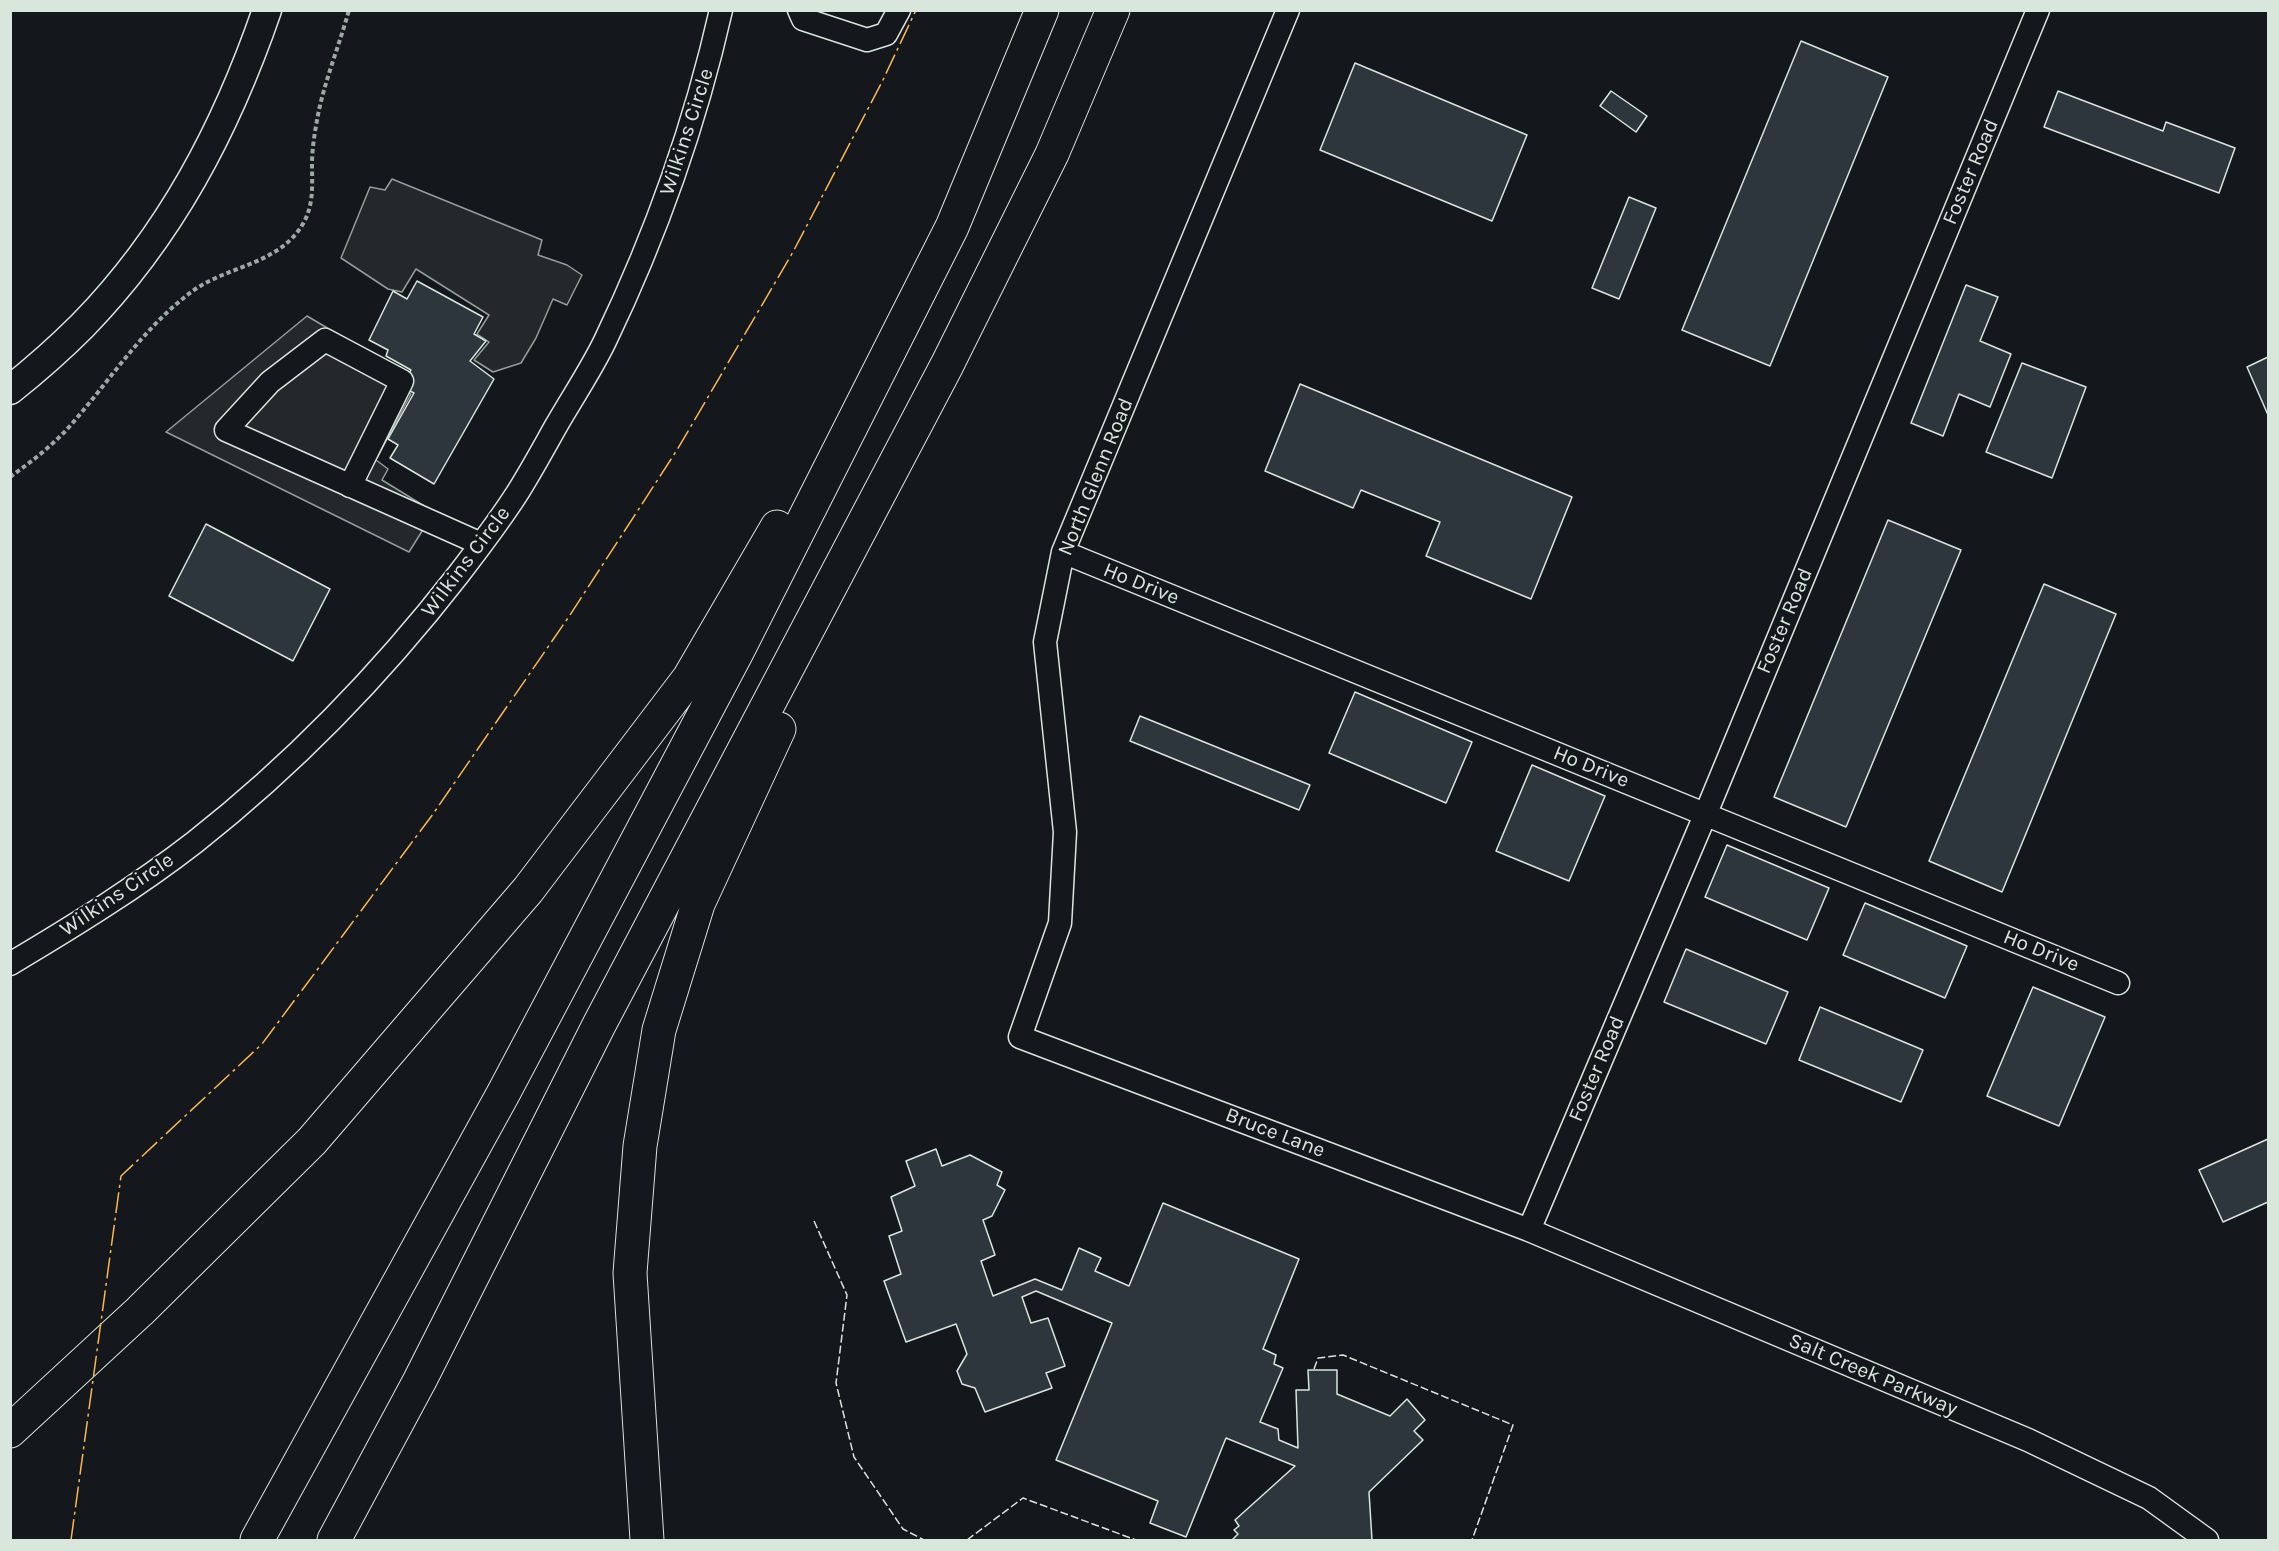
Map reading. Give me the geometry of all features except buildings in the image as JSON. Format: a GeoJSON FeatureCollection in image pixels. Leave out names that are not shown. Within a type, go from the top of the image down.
{"type":"FeatureCollection","features":[{"type":"Feature","properties":{"kind":"highway"},"geometry":{"type":"LineString","coordinates":[[257,1540],[519,1063],[737,652],[952,227],[1042,10]]}},
{"type":"Feature","properties":{"kind":"highway"},"geometry":{"type":"LineString","coordinates":[[334,1540],[420,1380],[605,1015],[947,365],[1052,154],[1113,10]]}},
{"type":"Feature","properties":{"kind":"highway"},"geometry":{"type":"LineString","coordinates":[[10,1431],[140,1311],[312,1141],[528,890],[689,678],[952,227]]}},
{"type":"Feature","properties":{"kind":"highway"},"geometry":{"type":"LineString","coordinates":[[647,1540],[630,1273],[640,1146],[658,1030],[698,904],[947,365]]}},
{"type":"Feature","properties":{"kind":"main road"},"geometry":{"type":"LineString","coordinates":[[10,390],[84,324],[169,219],[198,172],[224,122],[249,62],[267,10]]}},
{"type":"Feature","properties":{"kind":"street","name":"Wilkins Circle"},"geometry":{"type":"LineString","coordinates":[[10,964],[74,926],[133,886],[242,804],[357,695],[417,627],[481,544],[515,496],[604,344],[672,182],[707,74],[721,10]]}},
{"type":"Feature","properties":{"kind":"street"},"geometry":{"type":"LineString","coordinates":[[799,10],[803,19],[867,40],[886,34],[899,10]]}},
{"type":"Feature","properties":{"kind":"street","name":"North Glenn Road"},"geometry":{"type":"LineString","coordinates":[[1020,1037],[1060,923],[1065,832],[1045,642],[1063,552],[1288,10]]}},
{"type":"Feature","properties":{"kind":"street","name":"Foster Road"},"geometry":{"type":"LineString","coordinates":[[1529,1230],[1706,813],[2038,10]]}},
{"type":"Feature","properties":{"kind":"street"},"geometry":{"type":"LineString","coordinates":[[351,486],[402,381],[325,340],[270,382],[226,430],[351,486],[481,544]]}},
{"type":"Feature","properties":{"kind":"street","name":"Ho Drive"},"geometry":{"type":"LineString","coordinates":[[1063,552],[2118,983]]}},
{"type":"Feature","properties":{"kind":"street","name":"Bruce Lane"},"geometry":{"type":"LineString","coordinates":[[1020,1037],[1529,1230]]}},
{"type":"Feature","properties":{"kind":"street","name":"Salt Creek Parkway"},"geometry":{"type":"LineString","coordinates":[[1529,1230],[2028,1440],[2149,1498],[2207,1540]]}},
{"type":"Feature","properties":{"kind":"path"},"geometry":{"type":"LineString","coordinates":[[10,477],[37,457],[68,428],[131,351],[175,306],[196,289],[266,258],[288,243],[304,223],[312,201],[312,162],[318,113],[350,10]]}},
{"type":"Feature","properties":{"kind":"shaded area"},"geometry":{"type":"Polygon","coordinates":[[[392,179],[542,240],[538,255],[567,265],[582,275],[567,305],[553,299],[536,338],[521,363],[493,372],[474,360],[489,342],[477,334],[489,315],[416,269],[402,292],[388,289],[341,258],[370,187],[385,190],[392,179]]]}},
{"type":"Feature","properties":{"kind":"shaded area"},"geometry":{"type":"Polygon","coordinates":[[[307,316],[341,336],[411,394],[376,460],[388,469],[382,480],[434,512],[409,552],[166,432],[307,316]]]}},
{"type":"Feature","properties":{"kind":"fence"},"geometry":{"type":"LineString","coordinates":[[814,1221],[847,1295],[836,1383],[854,1457],[903,1529],[924,1540]]}},
{"type":"Feature","properties":{"kind":"fence"},"geometry":{"type":"LineString","coordinates":[[1314,1369],[1318,1358],[1343,1355],[1513,1425],[1472,1540]]}},
{"type":"Feature","properties":{"kind":"fence"},"geometry":{"type":"LineString","coordinates":[[967,1540],[1023,1498],[1136,1540]]}},
{"type":"Feature","properties":{"kind":"power"},"geometry":{"type":"LineString","coordinates":[[71,1540],[121,1176],[262,1044],[433,814],[570,615],[677,450],[793,252],[882,82],[916,10]]}}]}
